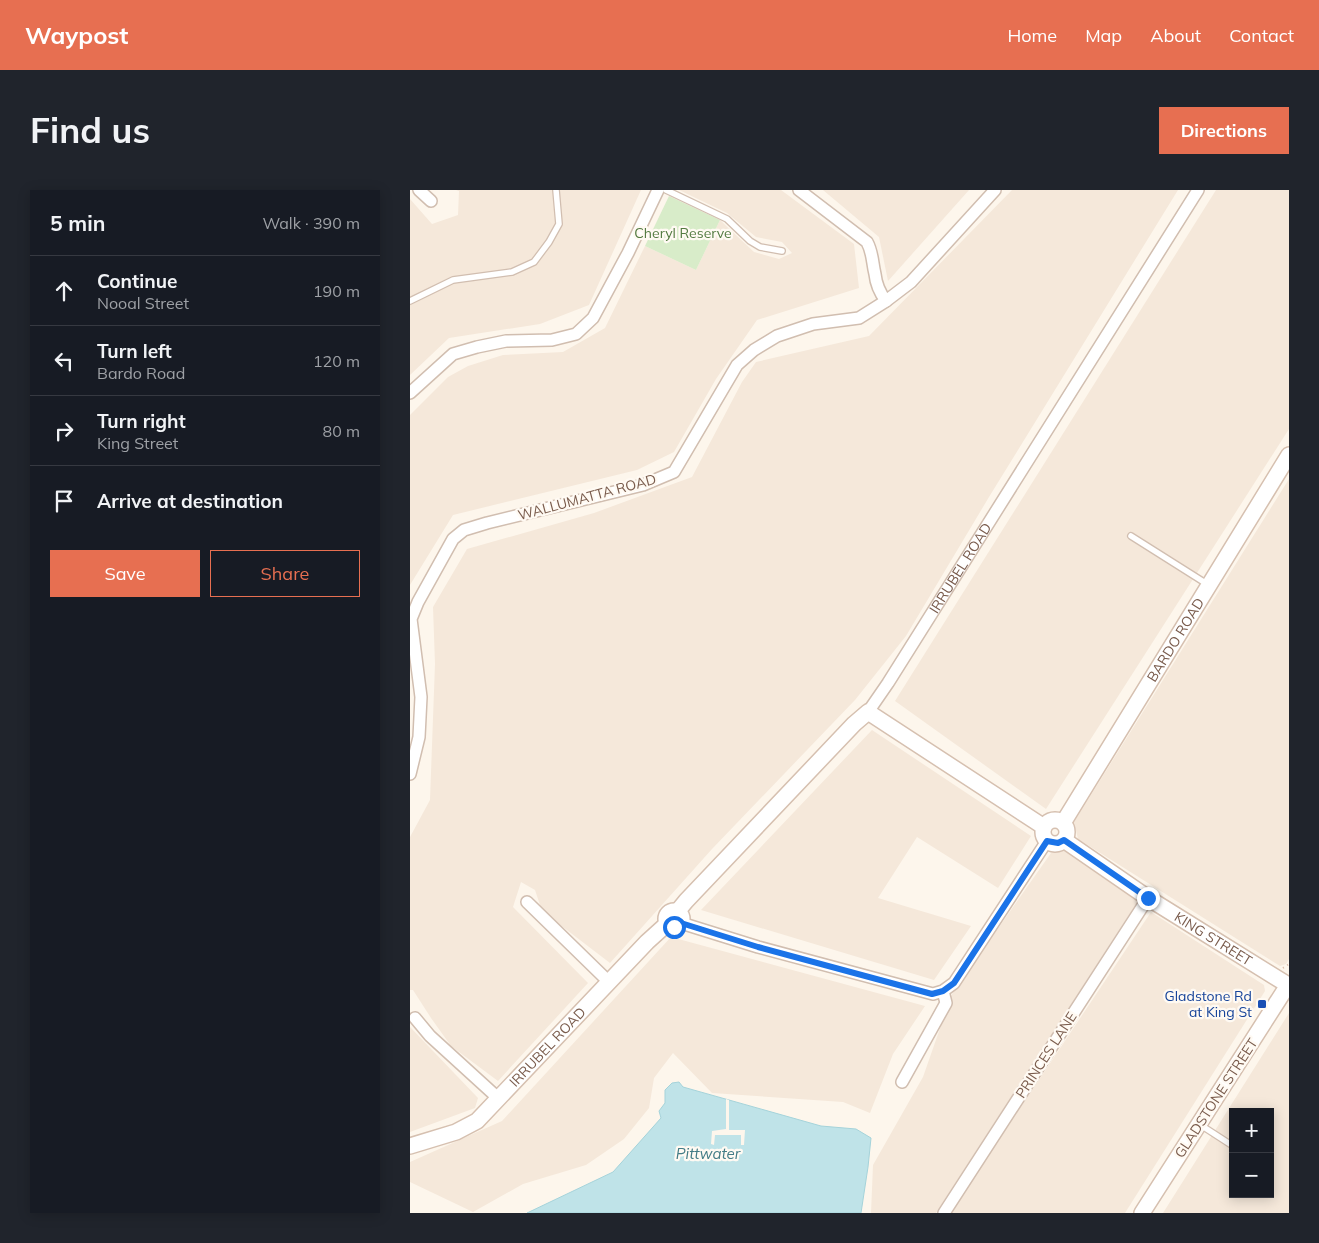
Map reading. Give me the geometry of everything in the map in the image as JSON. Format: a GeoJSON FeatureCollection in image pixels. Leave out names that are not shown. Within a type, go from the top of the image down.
{"type":"FeatureCollection","features":[{"type":"Feature","properties":{"kind":"street"},"geometry":{"type":"LineString","coordinates":[[419,190],[431,201]]}},
{"type":"Feature","properties":{"kind":"street"},"geometry":{"type":"LineString","coordinates":[[410,393],[453,354],[477,347],[506,342],[552,340],[576,334],[593,318],[628,253],[658,190]]}},
{"type":"Feature","properties":{"kind":"street"},"geometry":{"type":"LineString","coordinates":[[799,190],[867,242],[872,251],[874,273],[878,286],[886,301]]}},
{"type":"Feature","properties":{"kind":"street","name":"WALLUMATTA ROAD"},"geometry":{"type":"LineString","coordinates":[[410,774],[419,737],[421,697],[412,619],[418,602],[453,539],[464,530],[487,523],[643,485],[674,472],[737,365],[754,350],[777,336],[813,324],[859,318],[886,301],[910,282],[995,190]]}},
{"type":"Feature","properties":{"kind":"street","name":"IRRUBEL ROAD"},"geometry":{"type":"LineString","coordinates":[[410,1146],[456,1132],[478,1121],[647,942],[676,919],[686,901],[854,724],[868,712],[1198,190]]}},
{"type":"Feature","properties":{"kind":"street","name":"BARDO ROAD"},"geometry":{"type":"LineString","coordinates":[[1063,823],[1289,455]]}},
{"type":"Feature","properties":{"kind":"street"},"geometry":{"type":"LineString","coordinates":[[676,919],[758,947],[932,994],[943,991],[954,983],[1046,834],[1050,821],[1054,820],[1063,823],[1066,829],[1064,840],[1058,843],[1046,834],[868,712]]}},
{"type":"Feature","properties":{"kind":"street","name":"KING STREET"},"geometry":{"type":"LineString","coordinates":[[1064,840],[1148,898],[1289,985]]}},
{"type":"Feature","properties":{"kind":"street","name":"PRINCES LANE"},"geometry":{"type":"LineString","coordinates":[[944,1213],[1148,898]]}},
{"type":"Feature","properties":{"kind":"street"},"geometry":{"type":"LineString","coordinates":[[527,902],[609,982]]}},
{"type":"Feature","properties":{"kind":"street","name":"GLADSTONE STREET"},"geometry":{"type":"LineString","coordinates":[[1142,1213],[1289,985]]}},
{"type":"Feature","properties":{"kind":"street"},"geometry":{"type":"LineString","coordinates":[[902,1082],[946,1003],[943,991]]}},
{"type":"Feature","properties":{"kind":"street"},"geometry":{"type":"LineString","coordinates":[[415,1018],[430,1036],[498,1098]]}},
{"type":"Feature","properties":{"kind":"lane"},"geometry":{"type":"LineString","coordinates":[[410,301],[453,280],[512,272],[534,262],[549,242],[559,224],[556,190]]}},
{"type":"Feature","properties":{"kind":"lane"},"geometry":{"type":"LineString","coordinates":[[666,190],[727,219],[750,241],[760,247],[782,251]]}},
{"type":"Feature","properties":{"kind":"lane"},"geometry":{"type":"LineString","coordinates":[[1131,536],[1209,586]]}},
{"type":"Feature","properties":{"kind":"lane"},"geometry":{"type":"LineString","coordinates":[[1199,1124],[1229,1143]]}},
{"type":"Feature","properties":{"kind":"shaded area"},"geometry":{"type":"Polygon","coordinates":[[[456,190],[641,190],[589,305],[540,324],[449,338],[410,375],[410,199],[432,224],[458,215],[459,191],[456,190]]]}},
{"type":"Feature","properties":{"kind":"shaded area"},"geometry":{"type":"Polygon","coordinates":[[[679,190],[781,190],[854,244],[859,288],[757,320],[716,379],[674,452],[637,470],[453,515],[410,585],[410,415],[448,377],[468,366],[503,355],[563,352],[605,328],[645,246],[696,270],[720,220],[754,252],[779,259],[792,253],[782,242],[756,237],[727,213],[679,190]]]}},
{"type":"Feature","properties":{"kind":"shaded area"},"geometry":{"type":"Polygon","coordinates":[[[823,190],[969,190],[888,281],[879,237],[823,190]]]}},
{"type":"Feature","properties":{"kind":"shaded area"},"geometry":{"type":"Polygon","coordinates":[[[1012,190],[1178,190],[989,497],[906,636],[855,700],[712,849],[610,963],[542,911],[535,890],[521,882],[513,907],[588,983],[498,1081],[451,1046],[413,990],[410,990],[410,837],[430,800],[435,664],[433,607],[467,549],[594,513],[692,477],[742,382],[756,362],[869,336],[1012,190]]]}},
{"type":"Feature","properties":{"kind":"shaded area"},"geometry":{"type":"Polygon","coordinates":[[[1216,190],[1289,190],[1289,429],[1046,809],[895,701],[1216,190]]]}},
{"type":"Feature","properties":{"kind":"shaded area"},"geometry":{"type":"Polygon","coordinates":[[[1289,479],[1289,959],[1286,964],[1280,966],[1078,839],[1074,822],[1289,479]]]}},
{"type":"Feature","properties":{"kind":"shaded area"},"geometry":{"type":"Polygon","coordinates":[[[872,730],[1031,836],[998,888],[917,837],[878,898],[971,926],[934,980],[701,910],[872,730]]]}},
{"type":"Feature","properties":{"kind":"shaded area"},"geometry":{"type":"Polygon","coordinates":[[[1065,848],[1138,901],[936,1213],[871,1213],[873,1165],[923,1077],[952,994],[1051,853],[1065,848]]]}},
{"type":"Feature","properties":{"kind":"shaded area"},"geometry":{"type":"Polygon","coordinates":[[[1151,912],[1264,985],[1265,991],[1125,1213],[950,1213],[1151,912]]]}},
{"type":"Feature","properties":{"kind":"shaded area"},"geometry":{"type":"Polygon","coordinates":[[[671,937],[925,1006],[893,1054],[870,1113],[843,1102],[712,1093],[673,1053],[654,1078],[649,1108],[624,1139],[586,1165],[523,1184],[473,1212],[410,1182],[410,1162],[502,1121],[671,937]]]}},
{"type":"Feature","properties":{"kind":"shaded area"},"geometry":{"type":"Polygon","coordinates":[[[1289,1013],[1289,1213],[1163,1213],[1229,1108],[1229,1198],[1274,1198],[1274,1108],[1229,1108],[1289,1013]]]}},
{"type":"Feature","properties":{"kind":"shaded area"},"geometry":{"type":"Polygon","coordinates":[[[410,1027],[478,1098],[475,1108],[410,1132],[410,1027]]]}},
{"type":"Feature","properties":{"kind":"green space","name":"Cheryl Reserve"},"geometry":{"type":"Polygon","coordinates":[[[669,196],[720,220],[696,270],[645,246],[669,196]]]}},
{"type":"Feature","properties":{"kind":"water","name":"Pittwater"},"geometry":{"type":"Polygon","coordinates":[[[679,1082],[683,1087],[821,1126],[856,1129],[871,1138],[861,1213],[527,1213],[613,1172],[661,1118],[659,1111],[665,1103],[665,1090],[672,1083],[679,1082]]]}},
{"type":"Feature","properties":{"kind":"pier"},"geometry":{"type":"Polygon","coordinates":[[[726,1099],[729,1100],[729,1130],[745,1130],[744,1145],[741,1145],[741,1135],[715,1135],[714,1145],[711,1144],[712,1131],[726,1129],[726,1099]]]}},
{"type":"Feature","properties":{"kind":"place","name":"Gladstone Rd at King St"},"geometry":{"type":"Point","coordinates":[1262,1004]}},
{"type":"Feature","properties":{"kind":"route"},"geometry":{"type":"LineString","coordinates":[[674,927],[681,923],[758,947],[932,994],[943,991],[954,983],[1047,841],[1053,844],[1064,840],[1148,898]]}}]}
